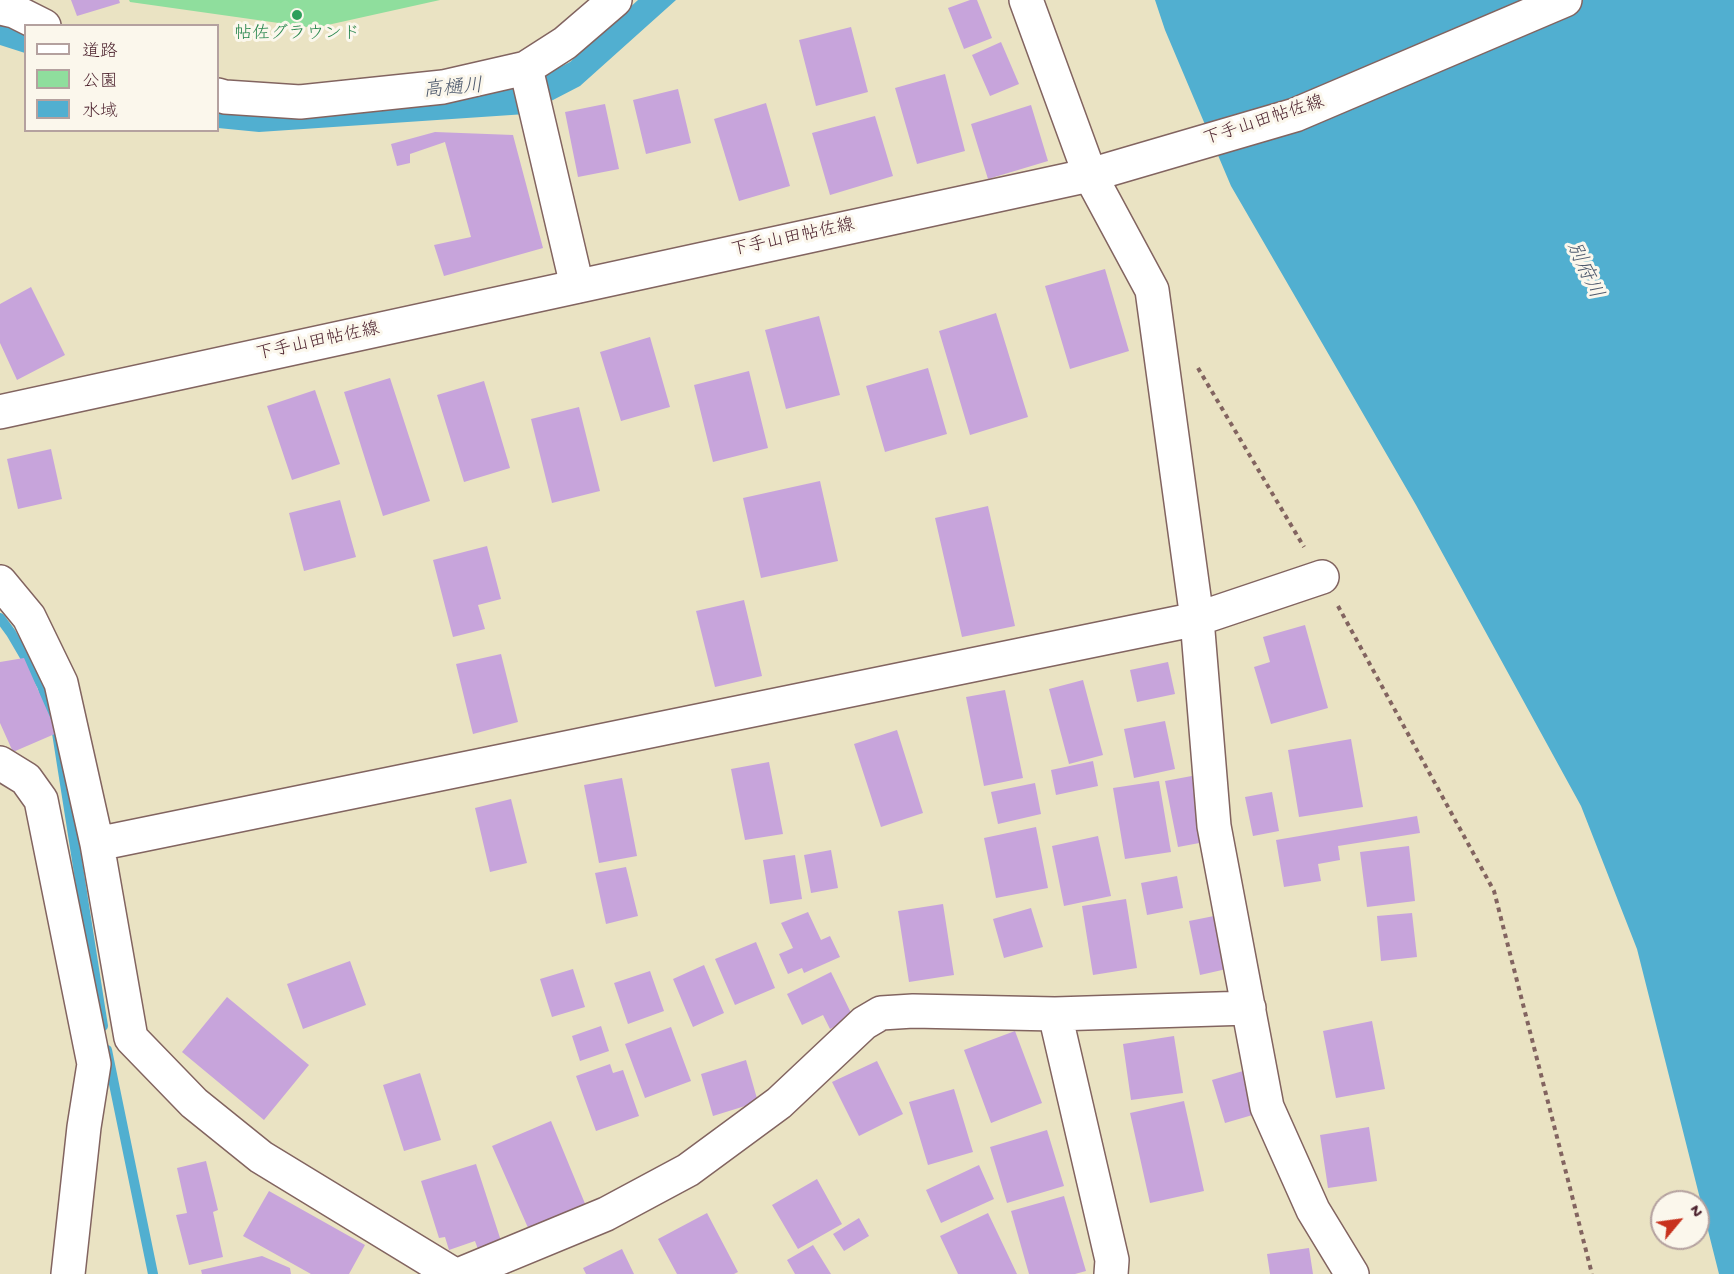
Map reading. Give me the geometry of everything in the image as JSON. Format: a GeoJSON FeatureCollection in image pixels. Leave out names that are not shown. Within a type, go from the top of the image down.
{"type":"FeatureCollection","features":[{"type":"Feature","properties":{"kind":"street"},"geometry":{"type":"LineString","coordinates":[[530,88],[565,43],[615,0]]}},
{"type":"Feature","properties":{"kind":"street"},"geometry":{"type":"LineString","coordinates":[[1026,0],[1090,175],[1152,290],[1197,619],[1214,826],[1267,1107],[1313,1210],[1352,1274]]}},
{"type":"Feature","properties":{"kind":"street","name":"下手山田帖佐線"},"geometry":{"type":"LineString","coordinates":[[0,412],[1090,175],[1295,115],[1565,0]]}},
{"type":"Feature","properties":{"kind":"street"},"geometry":{"type":"LineString","coordinates":[[0,8],[14,11],[40,24]]}},
{"type":"Feature","properties":{"kind":"street"},"geometry":{"type":"LineString","coordinates":[[219,94],[225,97],[300,102],[443,87],[530,88]]}},
{"type":"Feature","properties":{"kind":"street"},"geometry":{"type":"LineString","coordinates":[[530,88],[577,286]]}},
{"type":"Feature","properties":{"kind":"street"},"geometry":{"type":"LineString","coordinates":[[97,844],[1197,619],[1322,577]]}},
{"type":"Feature","properties":{"kind":"street"},"geometry":{"type":"LineString","coordinates":[[0,582],[29,618],[62,683],[97,844],[131,1038],[194,1103],[261,1157],[453,1274]]}},
{"type":"Feature","properties":{"kind":"street"},"geometry":{"type":"LineString","coordinates":[[0,763],[26,779],[41,800],[94,1064],[84,1127],[68,1274]]}},
{"type":"Feature","properties":{"kind":"street"},"geometry":{"type":"LineString","coordinates":[[461,1274],[606,1214],[688,1170],[779,1103],[864,1023],[881,1013],[913,1011],[1055,1014],[1249,1008]]}},
{"type":"Feature","properties":{"kind":"street"},"geometry":{"type":"LineString","coordinates":[[1055,1014],[1112,1260],[1111,1274]]}},
{"type":"Feature","properties":{"kind":"path"},"geometry":{"type":"LineString","coordinates":[[1194,362],[1322,577],[1494,891],[1592,1274]]}},
{"type":"Feature","properties":{"kind":"green space","name":"帖佐グラウンド"},"geometry":{"type":"Polygon","coordinates":[[[129,0],[440,0],[314,28],[130,2],[129,0]]]}},
{"type":"Feature","properties":{"kind":"water","name":"高樋川"},"geometry":{"type":"Polygon","coordinates":[[[638,0],[676,0],[580,86],[526,114],[259,132],[219,128],[219,107],[412,104],[519,88],[570,62],[638,0]]]}},
{"type":"Feature","properties":{"kind":"water","name":"別府川"},"geometry":{"type":"Polygon","coordinates":[[[1155,0],[1734,0],[1734,1274],[1719,1274],[1710,1238],[1710,1190],[1698,1190],[1637,949],[1581,806],[1416,505],[1231,186],[1165,30],[1155,0]]]}},
{"type":"Feature","properties":{"kind":"water"},"geometry":{"type":"Polygon","coordinates":[[[0,21],[24,30],[24,53],[0,45],[0,21]]]}},
{"type":"Feature","properties":{"kind":"building"},"geometry":{"type":"Polygon","coordinates":[[[71,0],[119,0],[120,3],[77,16],[71,0]]]}},
{"type":"Feature","properties":{"kind":"building"},"geometry":{"type":"Polygon","coordinates":[[[970,0],[977,0],[992,38],[964,49],[948,8],[970,0]]]}},
{"type":"Feature","properties":{"kind":"building"},"geometry":{"type":"Polygon","coordinates":[[[851,27],[868,92],[816,106],[799,40],[851,27]]]}},
{"type":"Feature","properties":{"kind":"building"},"geometry":{"type":"Polygon","coordinates":[[[1001,42],[1019,84],[990,96],[972,55],[1001,42]]]}},
{"type":"Feature","properties":{"kind":"building"},"geometry":{"type":"Polygon","coordinates":[[[945,74],[965,151],[917,164],[895,88],[945,74]]]}},
{"type":"Feature","properties":{"kind":"building"},"geometry":{"type":"Polygon","coordinates":[[[678,89],[691,143],[646,154],[633,100],[678,89]]]}},
{"type":"Feature","properties":{"kind":"building"},"geometry":{"type":"Polygon","coordinates":[[[766,103],[790,186],[739,201],[714,119],[766,103]]]}},
{"type":"Feature","properties":{"kind":"building"},"geometry":{"type":"Polygon","coordinates":[[[605,104],[619,169],[578,177],[565,112],[605,104]]]}},
{"type":"Feature","properties":{"kind":"building"},"geometry":{"type":"Polygon","coordinates":[[[1031,105],[1048,161],[988,179],[971,124],[1031,105]]]}},
{"type":"Feature","properties":{"kind":"building"},"geometry":{"type":"Polygon","coordinates":[[[875,116],[893,176],[830,195],[812,133],[875,116]]]}},
{"type":"Feature","properties":{"kind":"building"},"geometry":{"type":"Polygon","coordinates":[[[435,132],[513,135],[543,248],[444,276],[434,245],[471,237],[445,142],[410,154],[410,163],[397,166],[391,144],[435,132]]]}},
{"type":"Feature","properties":{"kind":"building"},"geometry":{"type":"Polygon","coordinates":[[[1105,269],[1129,351],[1070,369],[1045,286],[1105,269]]]}},
{"type":"Feature","properties":{"kind":"building"},"geometry":{"type":"Polygon","coordinates":[[[31,287],[65,355],[17,380],[0,343],[0,304],[31,287]]]}},
{"type":"Feature","properties":{"kind":"building"},"geometry":{"type":"Polygon","coordinates":[[[996,313],[1028,417],[970,435],[939,331],[996,313]]]}},
{"type":"Feature","properties":{"kind":"building"},"geometry":{"type":"Polygon","coordinates":[[[819,316],[840,395],[786,409],[765,330],[819,316]]]}},
{"type":"Feature","properties":{"kind":"building"},"geometry":{"type":"Polygon","coordinates":[[[650,337],[670,407],[621,421],[600,352],[650,337]]]}},
{"type":"Feature","properties":{"kind":"building"},"geometry":{"type":"Polygon","coordinates":[[[928,368],[947,434],[885,452],[866,386],[928,368]]]}},
{"type":"Feature","properties":{"kind":"building"},"geometry":{"type":"Polygon","coordinates":[[[749,371],[768,448],[713,462],[694,385],[749,371]]]}},
{"type":"Feature","properties":{"kind":"building"},"geometry":{"type":"Polygon","coordinates":[[[390,378],[430,501],[383,516],[344,392],[390,378]]]}},
{"type":"Feature","properties":{"kind":"building"},"geometry":{"type":"Polygon","coordinates":[[[484,381],[510,468],[464,482],[437,395],[484,381]]]}},
{"type":"Feature","properties":{"kind":"building"},"geometry":{"type":"Polygon","coordinates":[[[315,390],[340,464],[292,480],[267,406],[315,390]]]}},
{"type":"Feature","properties":{"kind":"building"},"geometry":{"type":"Polygon","coordinates":[[[579,407],[600,491],[552,503],[531,419],[579,407]]]}},
{"type":"Feature","properties":{"kind":"building"},"geometry":{"type":"Polygon","coordinates":[[[51,449],[62,499],[18,509],[7,459],[51,449]]]}},
{"type":"Feature","properties":{"kind":"building"},"geometry":{"type":"Polygon","coordinates":[[[820,481],[838,561],[761,578],[743,498],[820,481]]]}},
{"type":"Feature","properties":{"kind":"building"},"geometry":{"type":"Polygon","coordinates":[[[340,500],[356,557],[304,571],[289,513],[340,500]]]}},
{"type":"Feature","properties":{"kind":"building"},"geometry":{"type":"Polygon","coordinates":[[[988,506],[1015,626],[962,637],[935,518],[988,506]]]}},
{"type":"Feature","properties":{"kind":"building"},"geometry":{"type":"Polygon","coordinates":[[[487,546],[501,599],[478,605],[485,629],[453,637],[433,560],[487,546]]]}},
{"type":"Feature","properties":{"kind":"building"},"geometry":{"type":"Polygon","coordinates":[[[744,600],[762,676],[715,687],[696,611],[744,600]]]}},
{"type":"Feature","properties":{"kind":"building"},"geometry":{"type":"Polygon","coordinates":[[[1305,625],[1328,708],[1271,724],[1254,667],[1270,662],[1263,637],[1305,625]]]}},
{"type":"Feature","properties":{"kind":"building"},"geometry":{"type":"Polygon","coordinates":[[[501,654],[518,722],[473,734],[456,664],[501,654]]]}},
{"type":"Feature","properties":{"kind":"building"},"geometry":{"type":"Polygon","coordinates":[[[24,658],[57,733],[13,752],[0,723],[0,662],[24,658]]]}},
{"type":"Feature","properties":{"kind":"building"},"geometry":{"type":"Polygon","coordinates":[[[1168,662],[1175,694],[1137,702],[1130,670],[1168,662]]]}},
{"type":"Feature","properties":{"kind":"building"},"geometry":{"type":"Polygon","coordinates":[[[1083,680],[1103,755],[1069,764],[1049,689],[1083,680]]]}},
{"type":"Feature","properties":{"kind":"building"},"geometry":{"type":"Polygon","coordinates":[[[1005,690],[1023,778],[984,786],[966,697],[1005,690]]]}},
{"type":"Feature","properties":{"kind":"building"},"geometry":{"type":"Polygon","coordinates":[[[1165,721],[1175,769],[1134,778],[1124,729],[1165,721]]]}},
{"type":"Feature","properties":{"kind":"building"},"geometry":{"type":"Polygon","coordinates":[[[897,730],[923,813],[881,827],[854,744],[897,730]]]}},
{"type":"Feature","properties":{"kind":"building"},"geometry":{"type":"Polygon","coordinates":[[[1351,739],[1363,807],[1299,817],[1288,750],[1351,739]]]}},
{"type":"Feature","properties":{"kind":"building"},"geometry":{"type":"Polygon","coordinates":[[[1093,761],[1098,786],[1056,795],[1051,770],[1093,761]]]}},
{"type":"Feature","properties":{"kind":"building"},"geometry":{"type":"Polygon","coordinates":[[[769,762],[783,834],[745,840],[731,769],[769,762]]]}},
{"type":"Feature","properties":{"kind":"building"},"geometry":{"type":"Polygon","coordinates":[[[1197,775],[1210,841],[1178,847],[1165,781],[1197,775]]]}},
{"type":"Feature","properties":{"kind":"building"},"geometry":{"type":"Polygon","coordinates":[[[622,778],[637,856],[599,863],[584,785],[622,778]]]}},
{"type":"Feature","properties":{"kind":"building"},"geometry":{"type":"Polygon","coordinates":[[[1159,781],[1171,852],[1125,859],[1113,788],[1159,781]]]}},
{"type":"Feature","properties":{"kind":"building"},"geometry":{"type":"Polygon","coordinates":[[[1035,783],[1041,814],[998,824],[991,792],[1035,783]]]}},
{"type":"Feature","properties":{"kind":"building"},"geometry":{"type":"Polygon","coordinates":[[[1272,792],[1279,831],[1253,836],[1245,797],[1272,792]]]}},
{"type":"Feature","properties":{"kind":"building"},"geometry":{"type":"Polygon","coordinates":[[[511,799],[527,863],[490,872],[475,808],[511,799]]]}},
{"type":"Feature","properties":{"kind":"building"},"geometry":{"type":"Polygon","coordinates":[[[1417,816],[1420,833],[1338,846],[1340,860],[1318,864],[1321,881],[1284,887],[1276,840],[1417,816]]]}},
{"type":"Feature","properties":{"kind":"building"},"geometry":{"type":"Polygon","coordinates":[[[1036,827],[1048,888],[996,898],[984,838],[1036,827]]]}},
{"type":"Feature","properties":{"kind":"building"},"geometry":{"type":"Polygon","coordinates":[[[1098,836],[1111,896],[1064,906],[1052,846],[1098,836]]]}},
{"type":"Feature","properties":{"kind":"building"},"geometry":{"type":"Polygon","coordinates":[[[1409,846],[1415,901],[1367,907],[1360,852],[1409,846]]]}},
{"type":"Feature","properties":{"kind":"building"},"geometry":{"type":"Polygon","coordinates":[[[831,850],[838,888],[811,893],[804,855],[831,850]]]}},
{"type":"Feature","properties":{"kind":"building"},"geometry":{"type":"Polygon","coordinates":[[[795,855],[802,899],[770,904],[763,860],[795,855]]]}},
{"type":"Feature","properties":{"kind":"building"},"geometry":{"type":"Polygon","coordinates":[[[626,867],[638,916],[606,924],[595,873],[626,867]]]}},
{"type":"Feature","properties":{"kind":"building"},"geometry":{"type":"Polygon","coordinates":[[[1177,876],[1183,908],[1147,915],[1141,883],[1177,876]]]}},
{"type":"Feature","properties":{"kind":"building"},"geometry":{"type":"Polygon","coordinates":[[[1126,899],[1137,968],[1093,975],[1082,906],[1126,899]]]}},
{"type":"Feature","properties":{"kind":"building"},"geometry":{"type":"Polygon","coordinates":[[[943,904],[954,975],[909,982],[898,911],[943,904]]]}},
{"type":"Feature","properties":{"kind":"building"},"geometry":{"type":"Polygon","coordinates":[[[1031,908],[1043,947],[1004,958],[993,919],[1031,908]]]}},
{"type":"Feature","properties":{"kind":"building"},"geometry":{"type":"Polygon","coordinates":[[[808,912],[821,940],[830,936],[840,957],[804,973],[802,968],[788,974],[779,954],[793,948],[781,923],[808,912]]]}},
{"type":"Feature","properties":{"kind":"building"},"geometry":{"type":"Polygon","coordinates":[[[1412,913],[1417,957],[1381,961],[1377,916],[1412,913]]]}},
{"type":"Feature","properties":{"kind":"building"},"geometry":{"type":"Polygon","coordinates":[[[1219,915],[1231,968],[1200,975],[1189,921],[1219,915]]]}},
{"type":"Feature","properties":{"kind":"building"},"geometry":{"type":"Polygon","coordinates":[[[756,942],[775,988],[735,1005],[715,959],[756,942]]]}},
{"type":"Feature","properties":{"kind":"building"},"geometry":{"type":"Polygon","coordinates":[[[350,961],[366,1005],[303,1029],[287,984],[350,961]]]}},
{"type":"Feature","properties":{"kind":"building"},"geometry":{"type":"Polygon","coordinates":[[[704,965],[724,1013],[693,1027],[673,979],[704,965]]]}},
{"type":"Feature","properties":{"kind":"building"},"geometry":{"type":"Polygon","coordinates":[[[573,969],[585,1007],[552,1017],[540,979],[573,969]]]}},
{"type":"Feature","properties":{"kind":"building"},"geometry":{"type":"Polygon","coordinates":[[[650,971],[664,1011],[628,1024],[614,983],[650,971]]]}},
{"type":"Feature","properties":{"kind":"building"},"geometry":{"type":"Polygon","coordinates":[[[831,972],[853,1017],[830,1029],[823,1015],[802,1025],[787,994],[831,972]]]}},
{"type":"Feature","properties":{"kind":"building"},"geometry":{"type":"Polygon","coordinates":[[[227,997],[309,1065],[264,1120],[182,1052],[227,997]]]}},
{"type":"Feature","properties":{"kind":"building"},"geometry":{"type":"Polygon","coordinates":[[[1372,1021],[1385,1089],[1336,1098],[1323,1031],[1372,1021]]]}},
{"type":"Feature","properties":{"kind":"building"},"geometry":{"type":"Polygon","coordinates":[[[601,1026],[609,1051],[580,1061],[572,1036],[601,1026]]]}},
{"type":"Feature","properties":{"kind":"building"},"geometry":{"type":"Polygon","coordinates":[[[671,1027],[691,1081],[645,1098],[625,1044],[671,1027]]]}},
{"type":"Feature","properties":{"kind":"building"},"geometry":{"type":"Polygon","coordinates":[[[1015,1031],[1042,1103],[991,1123],[964,1050],[1015,1031]]]}},
{"type":"Feature","properties":{"kind":"building"},"geometry":{"type":"Polygon","coordinates":[[[1174,1036],[1183,1093],[1131,1100],[1123,1044],[1174,1036]]]}},
{"type":"Feature","properties":{"kind":"building"},"geometry":{"type":"Polygon","coordinates":[[[746,1060],[758,1102],[713,1116],[701,1074],[746,1060]]]}},
{"type":"Feature","properties":{"kind":"building"},"geometry":{"type":"Polygon","coordinates":[[[877,1061],[903,1114],[859,1136],[832,1082],[877,1061]]]}},
{"type":"Feature","properties":{"kind":"building"},"geometry":{"type":"Polygon","coordinates":[[[610,1064],[613,1073],[623,1070],[639,1116],[596,1131],[576,1076],[610,1064]]]}},
{"type":"Feature","properties":{"kind":"building"},"geometry":{"type":"Polygon","coordinates":[[[1243,1071],[1256,1114],[1225,1123],[1212,1080],[1243,1071]]]}},
{"type":"Feature","properties":{"kind":"building"},"geometry":{"type":"Polygon","coordinates":[[[420,1073],[441,1140],[404,1151],[383,1085],[420,1073]]]}},
{"type":"Feature","properties":{"kind":"building"},"geometry":{"type":"Polygon","coordinates":[[[954,1089],[973,1152],[928,1165],[909,1102],[954,1089]]]}},
{"type":"Feature","properties":{"kind":"building"},"geometry":{"type":"Polygon","coordinates":[[[1184,1101],[1204,1191],[1150,1203],[1130,1113],[1184,1101]]]}},
{"type":"Feature","properties":{"kind":"building"},"geometry":{"type":"Polygon","coordinates":[[[551,1121],[586,1206],[529,1230],[492,1146],[551,1121]]]}},
{"type":"Feature","properties":{"kind":"building"},"geometry":{"type":"Polygon","coordinates":[[[1369,1127],[1377,1181],[1328,1188],[1320,1135],[1369,1127]]]}},
{"type":"Feature","properties":{"kind":"building"},"geometry":{"type":"Polygon","coordinates":[[[1047,1130],[1064,1186],[1007,1203],[990,1147],[1047,1130]]]}},
{"type":"Feature","properties":{"kind":"building"},"geometry":{"type":"Polygon","coordinates":[[[206,1161],[218,1210],[213,1212],[223,1257],[189,1265],[176,1215],[187,1213],[177,1168],[206,1161]]]}},
{"type":"Feature","properties":{"kind":"building"},"geometry":{"type":"Polygon","coordinates":[[[476,1164],[502,1244],[479,1252],[475,1241],[449,1250],[445,1237],[439,1238],[421,1181],[476,1164]]]}},
{"type":"Feature","properties":{"kind":"building"},"geometry":{"type":"Polygon","coordinates":[[[979,1165],[994,1199],[941,1223],[926,1190],[979,1165]]]}},
{"type":"Feature","properties":{"kind":"building"},"geometry":{"type":"Polygon","coordinates":[[[817,1179],[842,1224],[798,1249],[772,1205],[817,1179]]]}},
{"type":"Feature","properties":{"kind":"building"},"geometry":{"type":"Polygon","coordinates":[[[269,1191],[365,1245],[349,1274],[311,1274],[243,1236],[269,1191]]]}},
{"type":"Feature","properties":{"kind":"building"},"geometry":{"type":"Polygon","coordinates":[[[1064,1196],[1086,1271],[1075,1274],[1029,1274],[1011,1211],[1064,1196]]]}},
{"type":"Feature","properties":{"kind":"building"},"geometry":{"type":"Polygon","coordinates":[[[707,1213],[738,1272],[734,1274],[677,1274],[658,1239],[707,1213]]]}},
{"type":"Feature","properties":{"kind":"building"},"geometry":{"type":"Polygon","coordinates":[[[988,1213],[1017,1274],[958,1274],[940,1236],[988,1213]]]}},
{"type":"Feature","properties":{"kind":"building"},"geometry":{"type":"Polygon","coordinates":[[[859,1218],[869,1236],[844,1251],[833,1234],[859,1218]]]}},
{"type":"Feature","properties":{"kind":"building"},"geometry":{"type":"Polygon","coordinates":[[[813,1245],[831,1274],[795,1274],[787,1260],[813,1245]]]}},
{"type":"Feature","properties":{"kind":"building"},"geometry":{"type":"Polygon","coordinates":[[[1309,1248],[1313,1274],[1270,1274],[1267,1254],[1309,1248]]]}},
{"type":"Feature","properties":{"kind":"building"},"geometry":{"type":"Polygon","coordinates":[[[622,1249],[634,1274],[586,1274],[583,1268],[622,1249]]]}},
{"type":"Feature","properties":{"kind":"building"},"geometry":{"type":"Polygon","coordinates":[[[262,1256],[290,1268],[291,1274],[202,1274],[201,1270],[262,1256]]]}},
{"type":"Feature","properties":{"kind":"waterway"},"geometry":{"type":"LineString","coordinates":[[0,618],[42,686],[57,733],[103,1026]]}},
{"type":"Feature","properties":{"kind":"waterway"},"geometry":{"type":"LineString","coordinates":[[107,1050],[153,1274]]}},
{"type":"Feature","properties":{"kind":"place","name":"帖佐グラウンド"},"geometry":{"type":"Point","coordinates":[297,15]}}]}
